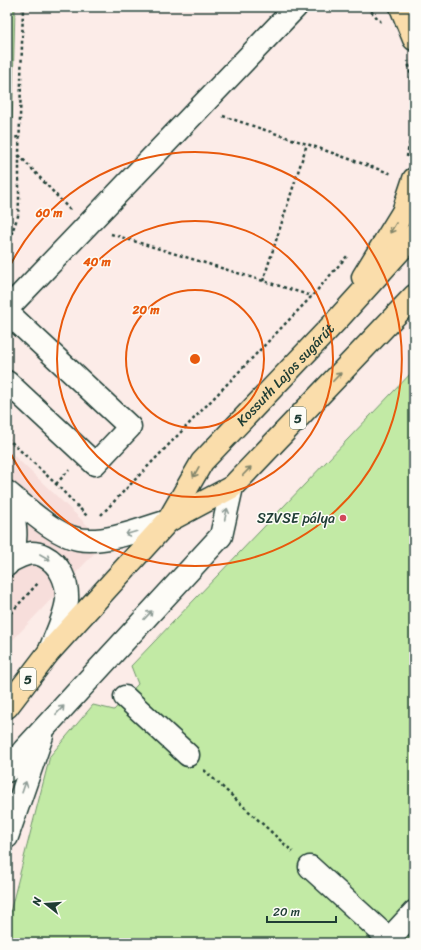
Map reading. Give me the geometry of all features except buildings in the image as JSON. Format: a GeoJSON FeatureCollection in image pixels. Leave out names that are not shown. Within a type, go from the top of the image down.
{"type":"FeatureCollection","features":[{"type":"Feature","properties":{"kind":"main road"},"geometry":{"type":"LineString","coordinates":[[401,7],[410,47]]}},
{"type":"Feature","properties":{"kind":"main road"},"geometry":{"type":"LineString","coordinates":[[337,320],[403,212],[414,179]]}},
{"type":"Feature","properties":{"kind":"main road","name":"Kossuth Lajos sugárút"},"geometry":{"type":"LineString","coordinates":[[7,707],[50,652],[168,522],[202,462],[337,320],[414,235]]}},
{"type":"Feature","properties":{"kind":"main road","name":"Kossuth Lajos sugárút"},"geometry":{"type":"LineString","coordinates":[[168,522],[232,488],[414,296]]}},
{"type":"Feature","properties":{"kind":"lane"},"geometry":{"type":"LineString","coordinates":[[7,382],[95,464],[130,427],[7,310],[296,7]]}},
{"type":"Feature","properties":{"kind":"lane"},"geometry":{"type":"LineString","coordinates":[[7,771],[45,726],[221,536],[232,488]]}},
{"type":"Feature","properties":{"kind":"lane"},"geometry":{"type":"LineString","coordinates":[[7,493],[44,523],[60,532],[78,539],[94,540],[117,537],[168,522]]}},
{"type":"Feature","properties":{"kind":"lane"},"geometry":{"type":"LineString","coordinates":[[7,493],[11,503],[16,528],[16,538],[8,564]]}},
{"type":"Feature","properties":{"kind":"lane"},"geometry":{"type":"LineString","coordinates":[[8,564],[20,556],[32,553],[39,554],[56,564],[62,573],[67,599],[50,652]]}},
{"type":"Feature","properties":{"kind":"lane"},"geometry":{"type":"LineString","coordinates":[[125,698],[188,755]]}},
{"type":"Feature","properties":{"kind":"lane"},"geometry":{"type":"LineString","coordinates":[[7,837],[45,726]]}},
{"type":"Feature","properties":{"kind":"lane"},"geometry":{"type":"LineString","coordinates":[[310,867],[389,940],[400,938],[414,912]]}},
{"type":"Feature","properties":{"kind":"path"},"geometry":{"type":"LineString","coordinates":[[7,239],[12,232],[18,216],[23,7]]}},
{"type":"Feature","properties":{"kind":"path"},"geometry":{"type":"LineString","coordinates":[[367,7],[382,23]]}},
{"type":"Feature","properties":{"kind":"path"},"geometry":{"type":"LineString","coordinates":[[406,159],[412,130],[413,104],[410,47]]}},
{"type":"Feature","properties":{"kind":"path"},"geometry":{"type":"LineString","coordinates":[[199,108],[393,174]]}},
{"type":"Feature","properties":{"kind":"path"},"geometry":{"type":"LineString","coordinates":[[7,132],[10,138]]}},
{"type":"Feature","properties":{"kind":"path"},"geometry":{"type":"LineString","coordinates":[[7,142],[10,138],[19,137]]}},
{"type":"Feature","properties":{"kind":"path"},"geometry":{"type":"LineString","coordinates":[[264,281],[307,144]]}},
{"type":"Feature","properties":{"kind":"path"},"geometry":{"type":"LineString","coordinates":[[19,155],[86,226],[312,296]]}},
{"type":"Feature","properties":{"kind":"path"},"geometry":{"type":"LineString","coordinates":[[78,539],[312,296],[352,250]]}},
{"type":"Feature","properties":{"kind":"path"},"geometry":{"type":"LineString","coordinates":[[7,438],[56,484],[94,523]]}},
{"type":"Feature","properties":{"kind":"path"},"geometry":{"type":"LineString","coordinates":[[7,617],[56,564]]}},
{"type":"Feature","properties":{"kind":"path"},"geometry":{"type":"LineString","coordinates":[[188,755],[310,867]]}},
{"type":"Feature","properties":{"kind":"shaded area"},"geometry":{"type":"Polygon","coordinates":[[[7,449],[105,542],[7,646],[7,449]]]}},
{"type":"Feature","properties":{"kind":"green space"},"geometry":{"type":"Polygon","coordinates":[[[7,7],[15,7],[10,212],[7,220],[7,7]]]}},
{"type":"Feature","properties":{"kind":"green space","name":"SZVSE pálya"},"geometry":{"type":"Polygon","coordinates":[[[414,370],[414,943],[7,943],[7,924],[50,756],[93,705],[114,710],[138,684],[131,666],[414,370]]]}},
{"type":"Feature","properties":{"kind":"place","name":"SZVSE pálya"},"geometry":{"type":"Point","coordinates":[343,518]}}]}
